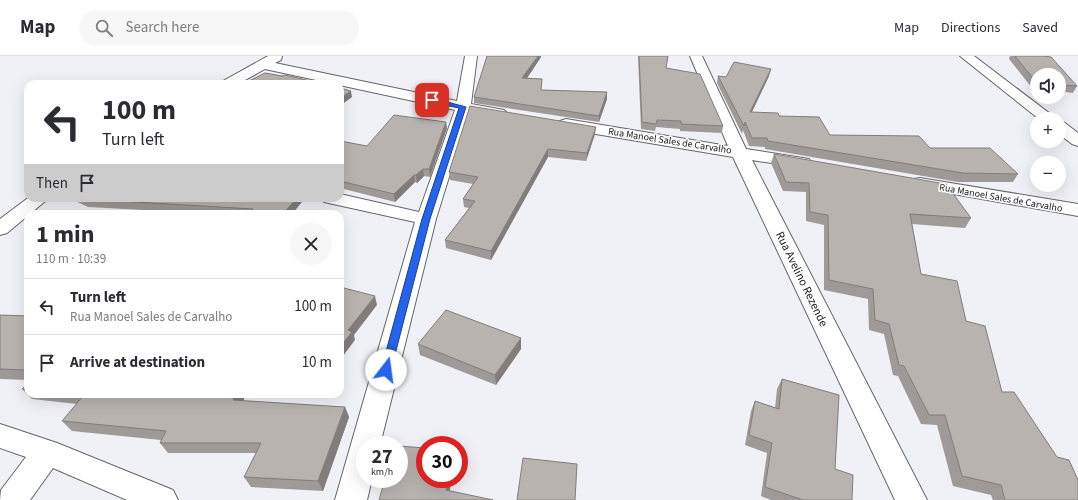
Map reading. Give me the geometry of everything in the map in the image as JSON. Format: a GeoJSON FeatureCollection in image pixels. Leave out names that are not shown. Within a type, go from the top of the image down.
{"type":"FeatureCollection","features":[{"type":"Feature","properties":{"kind":"street"},"geometry":{"type":"LineString","coordinates":[[235,80],[279,56]]}},
{"type":"Feature","properties":{"kind":"street"},"geometry":{"type":"LineString","coordinates":[[368,436],[426,219],[463,107],[471,56]]}},
{"type":"Feature","properties":{"kind":"street","name":"Rua Avelino Rezende"},"geometry":{"type":"LineString","coordinates":[[696,56],[739,152],[911,500]]}},
{"type":"Feature","properties":{"kind":"street"},"geometry":{"type":"LineString","coordinates":[[966,56],[1040,112]]}},
{"type":"Feature","properties":{"kind":"street"},"geometry":{"type":"LineString","coordinates":[[262,64],[337,80]]}},
{"type":"Feature","properties":{"kind":"street"},"geometry":{"type":"LineString","coordinates":[[344,82],[463,107],[518,116]]}},
{"type":"Feature","properties":{"kind":"street","name":"Rua Manoel Sales de Carvalho"},"geometry":{"type":"LineString","coordinates":[[550,121],[816,165]]}},
{"type":"Feature","properties":{"kind":"street"},"geometry":{"type":"LineString","coordinates":[[1066,132],[1078,141]]}},
{"type":"Feature","properties":{"kind":"street","name":"Rua Manoel Sales de Carvalho"},"geometry":{"type":"LineString","coordinates":[[908,181],[1078,210]]}},
{"type":"Feature","properties":{"kind":"street"},"geometry":{"type":"LineString","coordinates":[[344,201],[426,219]]}},
{"type":"Feature","properties":{"kind":"street"},"geometry":{"type":"LineString","coordinates":[[25,210],[35,202]]}},
{"type":"Feature","properties":{"kind":"street"},"geometry":{"type":"LineString","coordinates":[[0,229],[24,210]]}},
{"type":"Feature","properties":{"kind":"street"},"geometry":{"type":"LineString","coordinates":[[0,436],[47,452],[162,500]]}},
{"type":"Feature","properties":{"kind":"street"},"geometry":{"type":"LineString","coordinates":[[12,500],[47,452]]}},
{"type":"Feature","properties":{"kind":"street"},"geometry":{"type":"LineString","coordinates":[[351,500],[356,481]]}},
{"type":"Feature","properties":{"kind":"building"},"geometry":{"type":"Polygon","coordinates":[[[487,56],[538,56],[522,78],[542,79],[541,90],[607,92],[599,116],[474,97],[487,56]]]}},
{"type":"Feature","properties":{"kind":"building"},"geometry":{"type":"Polygon","coordinates":[[[639,56],[668,56],[666,68],[700,74],[723,126],[681,124],[681,121],[657,120],[656,124],[642,122],[639,56]]]}},
{"type":"Feature","properties":{"kind":"building"},"geometry":{"type":"Polygon","coordinates":[[[1015,56],[1051,57],[1061,68],[1030,68],[1030,75],[1015,56]]]}},
{"type":"Feature","properties":{"kind":"building"},"geometry":{"type":"Polygon","coordinates":[[[734,62],[771,69],[750,112],[778,113],[779,116],[819,117],[830,135],[919,136],[930,148],[990,148],[1018,174],[963,173],[768,141],[767,138],[752,138],[745,122],[744,126],[718,76],[726,77],[734,62]]]}},
{"type":"Feature","properties":{"kind":"building"},"geometry":{"type":"Polygon","coordinates":[[[265,73],[282,76],[285,75],[306,80],[251,80],[265,73]]]}},
{"type":"Feature","properties":{"kind":"building"},"geometry":{"type":"Polygon","coordinates":[[[1066,74],[1077,86],[1066,85],[1066,74]]]}},
{"type":"Feature","properties":{"kind":"building"},"geometry":{"type":"Polygon","coordinates":[[[344,89],[351,91],[344,95],[344,89]]]}},
{"type":"Feature","properties":{"kind":"building"},"geometry":{"type":"Polygon","coordinates":[[[470,106],[596,127],[587,153],[548,149],[491,251],[445,240],[475,201],[463,199],[478,177],[449,172],[470,106]]]}},
{"type":"Feature","properties":{"kind":"building"},"geometry":{"type":"Polygon","coordinates":[[[394,115],[446,122],[429,169],[423,169],[414,175],[394,194],[344,182],[344,142],[367,146],[394,115]]]}},
{"type":"Feature","properties":{"kind":"building"},"geometry":{"type":"Polygon","coordinates":[[[774,154],[946,184],[971,218],[910,214],[921,274],[957,281],[966,321],[985,326],[1002,392],[1014,392],[1057,457],[1069,460],[1078,480],[1078,500],[1005,500],[1001,485],[962,476],[945,415],[929,415],[904,366],[899,365],[889,324],[875,320],[873,289],[829,280],[828,215],[810,212],[809,183],[786,182],[774,154]]]}},
{"type":"Feature","properties":{"kind":"building"},"geometry":{"type":"Polygon","coordinates":[[[135,202],[294,202],[286,210],[252,210],[253,209],[135,202]]]}},
{"type":"Feature","properties":{"kind":"building"},"geometry":{"type":"Polygon","coordinates":[[[344,288],[375,296],[348,330],[352,332],[344,342],[344,288]]]}},
{"type":"Feature","properties":{"kind":"building"},"geometry":{"type":"Polygon","coordinates":[[[446,310],[521,338],[495,375],[418,344],[446,310]]]}},
{"type":"Feature","properties":{"kind":"building"},"geometry":{"type":"Polygon","coordinates":[[[0,315],[24,316],[24,370],[0,369],[0,315]]]}},
{"type":"Feature","properties":{"kind":"building"},"geometry":{"type":"Polygon","coordinates":[[[782,379],[839,395],[835,469],[853,475],[852,500],[803,500],[765,487],[772,443],[749,435],[755,401],[779,409],[782,379]]]}},
{"type":"Feature","properties":{"kind":"building"},"geometry":{"type":"Polygon","coordinates":[[[81,398],[234,398],[233,400],[345,407],[318,481],[244,477],[261,443],[160,443],[166,431],[62,421],[81,398]]]}},
{"type":"Feature","properties":{"kind":"building"},"geometry":{"type":"Polygon","coordinates":[[[408,447],[416,447],[416,488],[446,488],[446,490],[493,500],[379,500],[382,488],[408,488],[408,447]]]}},
{"type":"Feature","properties":{"kind":"building"},"geometry":{"type":"Polygon","coordinates":[[[523,458],[577,464],[575,500],[517,500],[523,458]]]}},
{"type":"Feature","properties":{"kind":"route"},"geometry":{"type":"LineString","coordinates":[[386,370],[426,219],[463,107],[432,100]]}}]}
